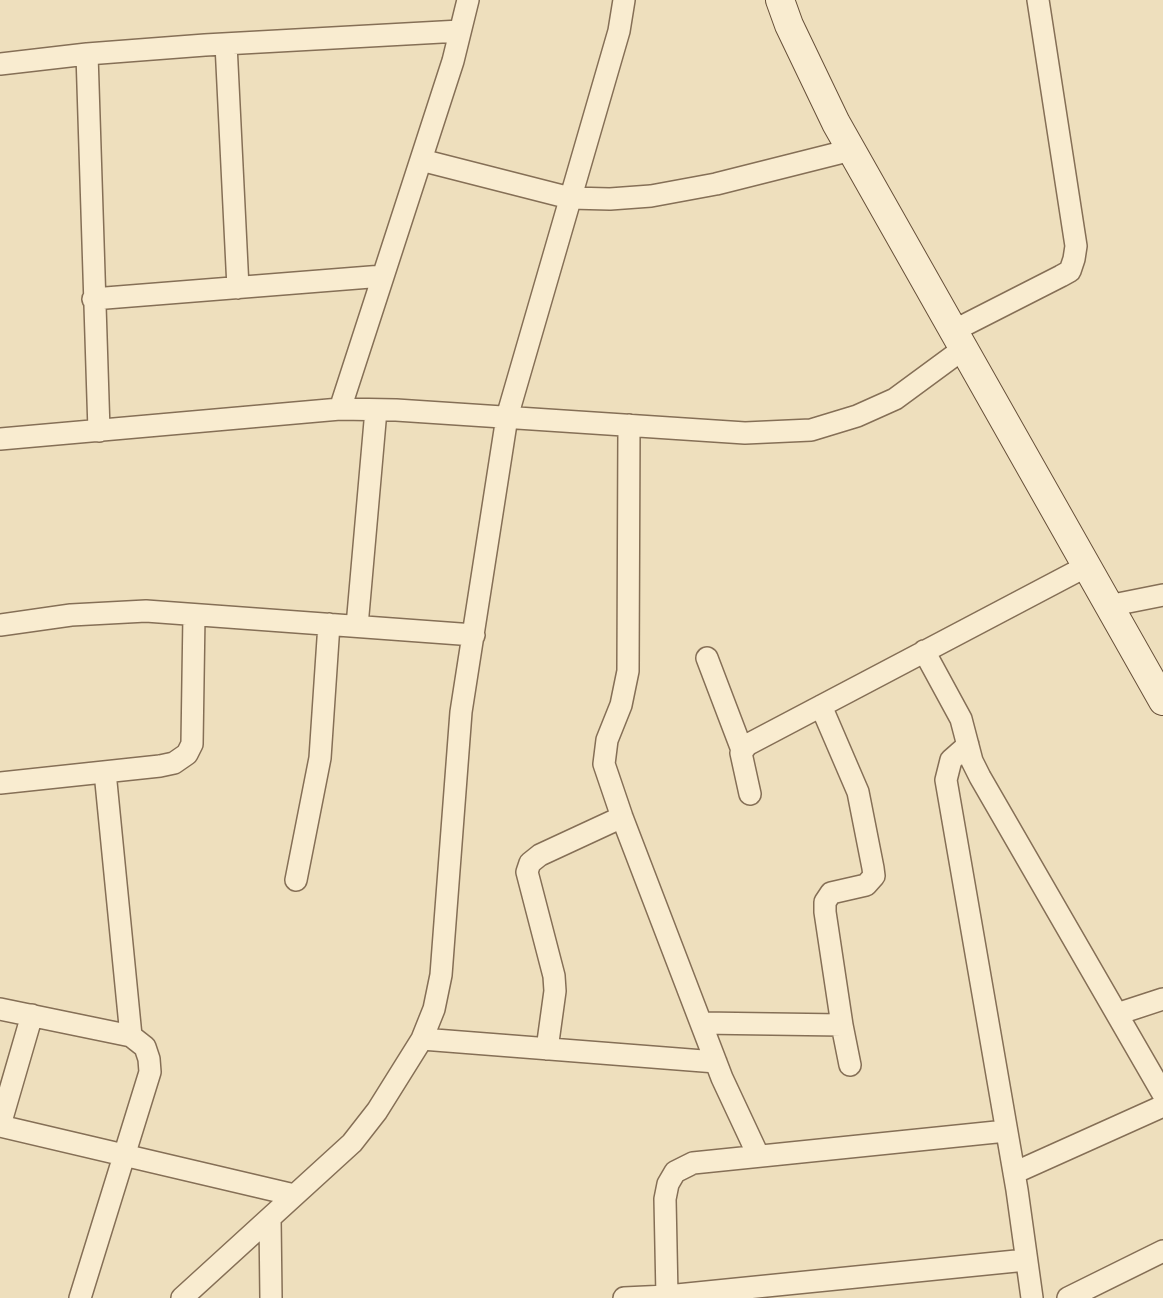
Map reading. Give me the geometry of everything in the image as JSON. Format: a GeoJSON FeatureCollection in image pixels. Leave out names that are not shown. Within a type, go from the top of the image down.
{"type":"FeatureCollection","features":[{"type":"Feature","properties":{"kind":"street"},"geometry":{"type":"LineString","coordinates":[[340,409],[453,61],[468,0]]}},
{"type":"Feature","properties":{"kind":"street"},"geometry":{"type":"LineString","coordinates":[[182,1298],[352,1143],[377,1111],[422,1039],[434,1009],[441,975],[462,712],[507,417],[619,31],[624,0]]}},
{"type":"Feature","properties":{"kind":"street"},"geometry":{"type":"LineString","coordinates":[[780,0],[789,25],[851,150],[1085,567],[1163,701]]}},
{"type":"Feature","properties":{"kind":"street"},"geometry":{"type":"LineString","coordinates":[[0,439],[340,409],[507,417],[745,433],[811,430],[856,416],[895,399],[958,340],[1070,270],[1076,246],[1038,0]]}},
{"type":"Feature","properties":{"kind":"street"},"geometry":{"type":"LineString","coordinates":[[0,64],[87,54],[226,44],[460,31]]}},
{"type":"Feature","properties":{"kind":"street"},"geometry":{"type":"LineString","coordinates":[[226,44],[238,288]]}},
{"type":"Feature","properties":{"kind":"street"},"geometry":{"type":"LineString","coordinates":[[87,54],[99,431]]}},
{"type":"Feature","properties":{"kind":"street"},"geometry":{"type":"LineString","coordinates":[[421,160],[570,198],[610,199],[651,196],[716,184],[851,150]]}},
{"type":"Feature","properties":{"kind":"street"},"geometry":{"type":"LineString","coordinates":[[94,299],[383,276]]}},
{"type":"Feature","properties":{"kind":"street"},"geometry":{"type":"LineString","coordinates":[[357,626],[376,410]]}},
{"type":"Feature","properties":{"kind":"street"},"geometry":{"type":"LineString","coordinates":[[629,425],[628,671],[621,705],[607,740],[604,764],[622,817],[716,1062],[758,1155]]}},
{"type":"Feature","properties":{"kind":"street"},"geometry":{"type":"LineString","coordinates":[[742,750],[757,740],[1085,567]]}},
{"type":"Feature","properties":{"kind":"street"},"geometry":{"type":"LineString","coordinates":[[1108,606],[1163,595]]}},
{"type":"Feature","properties":{"kind":"street"},"geometry":{"type":"LineString","coordinates":[[0,625],[72,615],[146,611],[474,635]]}},
{"type":"Feature","properties":{"kind":"street"},"geometry":{"type":"LineString","coordinates":[[0,783],[160,766],[174,763],[187,754],[192,744],[194,615]]}},
{"type":"Feature","properties":{"kind":"street"},"geometry":{"type":"LineString","coordinates":[[296,880],[320,758],[324,724],[329,624]]}},
{"type":"Feature","properties":{"kind":"street"},"geometry":{"type":"LineString","coordinates":[[924,651],[961,720],[972,761],[980,777],[1163,1094]]}},
{"type":"Feature","properties":{"kind":"street"},"geometry":{"type":"LineString","coordinates":[[706,658],[742,750],[741,757],[750,794]]}},
{"type":"Feature","properties":{"kind":"street"},"geometry":{"type":"LineString","coordinates":[[822,706],[858,792],[874,868],[874,876],[866,885],[831,893],[825,902],[842,1025],[850,1065]]}},
{"type":"Feature","properties":{"kind":"street"},"geometry":{"type":"LineString","coordinates":[[968,745],[951,760],[946,780],[1014,1173],[1032,1298]]}},
{"type":"Feature","properties":{"kind":"street"},"geometry":{"type":"LineString","coordinates":[[104,772],[131,1036]]}},
{"type":"Feature","properties":{"kind":"street"},"geometry":{"type":"LineString","coordinates":[[547,1049],[555,991],[554,976],[527,872],[530,863],[540,855],[622,817]]}},
{"type":"Feature","properties":{"kind":"street"},"geometry":{"type":"LineString","coordinates":[[1117,1014],[1163,999]]}},
{"type":"Feature","properties":{"kind":"street"},"geometry":{"type":"LineString","coordinates":[[0,1009],[131,1036],[145,1047],[150,1059],[150,1072],[80,1298]]}},
{"type":"Feature","properties":{"kind":"street"},"geometry":{"type":"LineString","coordinates":[[32,1015],[0,1126],[294,1195]]}},
{"type":"Feature","properties":{"kind":"street"},"geometry":{"type":"LineString","coordinates":[[701,1023],[842,1025]]}},
{"type":"Feature","properties":{"kind":"street"},"geometry":{"type":"LineString","coordinates":[[422,1039],[716,1062]]}},
{"type":"Feature","properties":{"kind":"street"},"geometry":{"type":"LineString","coordinates":[[1014,1173],[1163,1106]]}},
{"type":"Feature","properties":{"kind":"street"},"geometry":{"type":"LineString","coordinates":[[667,1296],[665,1199],[668,1184],[675,1172],[693,1163],[1006,1131]]}},
{"type":"Feature","properties":{"kind":"street"},"geometry":{"type":"LineString","coordinates":[[270,1218],[271,1298]]}},
{"type":"Feature","properties":{"kind":"street"},"geometry":{"type":"LineString","coordinates":[[1068,1298],[1163,1251]]}},
{"type":"Feature","properties":{"kind":"street"},"geometry":{"type":"LineString","coordinates":[[624,1298],[667,1296],[1026,1260]]}}]}
